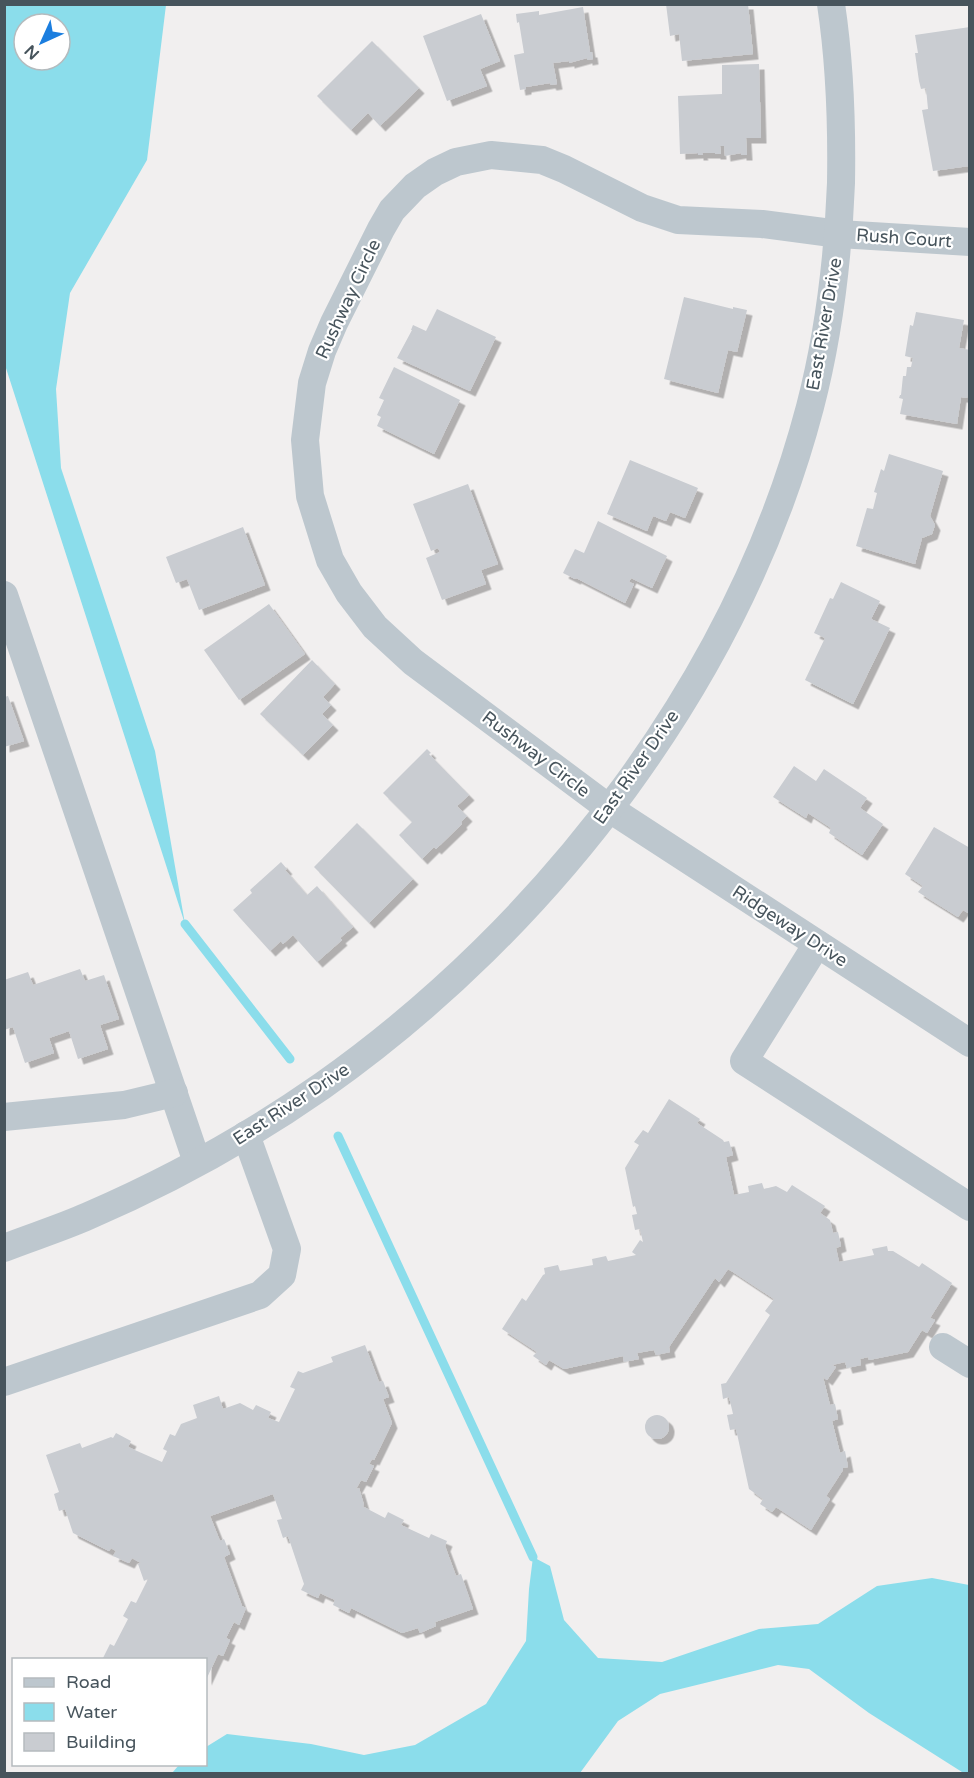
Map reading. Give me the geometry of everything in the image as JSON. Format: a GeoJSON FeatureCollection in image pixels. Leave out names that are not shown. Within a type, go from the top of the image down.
{"type":"FeatureCollection","features":[{"type":"Feature","properties":{"kind":"street","name":"East River Drive"},"geometry":{"type":"LineString","coordinates":[[4,1248],[87,1216],[168,1178],[246,1135],[321,1087],[393,1033],[476,959],[538,895],[610,809],[673,717],[718,639],[750,575],[783,493],[810,408],[828,320],[839,234],[842,125],[836,36],[831,4]]}},
{"type":"Feature","properties":{"kind":"street","name":"Rushway Circle"},"geometry":{"type":"LineString","coordinates":[[610,809],[413,662],[375,627],[349,593],[330,560],[310,496],[307,477],[305,440],[312,383],[322,351],[381,229],[393,210],[415,186],[435,172],[456,162],[490,155],[542,160],[642,208],[678,220],[762,224],[839,234]]}},
{"type":"Feature","properties":{"kind":"street","name":"Rush Court"},"geometry":{"type":"LineString","coordinates":[[839,234],[969,242]]}},
{"type":"Feature","properties":{"kind":"street"},"geometry":{"type":"LineString","coordinates":[[4,595],[10,629],[197,1162]]}},
{"type":"Feature","properties":{"kind":"street","name":"Ridgeway Drive"},"geometry":{"type":"LineString","coordinates":[[610,809],[969,1043]]}},
{"type":"Feature","properties":{"kind":"street"},"geometry":{"type":"LineString","coordinates":[[817,944],[744,1062],[969,1207]]}},
{"type":"Feature","properties":{"kind":"street"},"geometry":{"type":"LineString","coordinates":[[4,1117],[124,1105],[174,1093]]}},
{"type":"Feature","properties":{"kind":"street"},"geometry":{"type":"LineString","coordinates":[[4,1382],[260,1295],[282,1275],[287,1249],[246,1135]]}},
{"type":"Feature","properties":{"kind":"street"},"geometry":{"type":"LineString","coordinates":[[943,1347],[969,1364]]}},
{"type":"Feature","properties":{"kind":"water"},"geometry":{"type":"Polygon","coordinates":[[[5,4],[166,5],[147,160],[70,293],[56,389],[61,468],[155,751],[185,924],[5,365],[5,4]]]}},
{"type":"Feature","properties":{"kind":"water"},"geometry":{"type":"Polygon","coordinates":[[[533,1557],[550,1566],[564,1620],[598,1658],[662,1662],[759,1629],[818,1624],[877,1586],[932,1578],[969,1585],[969,1772],[962,1772],[869,1713],[809,1669],[778,1665],[660,1694],[618,1721],[580,1773],[172,1773],[178,1766],[207,1766],[207,1746],[227,1734],[311,1744],[364,1755],[415,1745],[486,1704],[526,1641],[533,1557]]]}},
{"type":"Feature","properties":{"kind":"building"},"geometry":{"type":"Polygon","coordinates":[[[666,4],[748,4],[753,54],[682,61],[679,34],[670,36],[666,4]]]}},
{"type":"Feature","properties":{"kind":"building"},"geometry":{"type":"Polygon","coordinates":[[[583,7],[593,59],[553,63],[557,84],[551,85],[550,83],[520,90],[514,55],[524,53],[516,14],[539,11],[539,15],[583,7]]]}},
{"type":"Feature","properties":{"kind":"building"},"geometry":{"type":"Polygon","coordinates":[[[481,14],[500,61],[480,69],[487,86],[447,101],[423,36],[481,14]]]}},
{"type":"Feature","properties":{"kind":"building"},"geometry":{"type":"Polygon","coordinates":[[[970,27],[969,166],[933,171],[922,110],[928,109],[926,88],[921,89],[919,81],[915,35],[970,27]]]}},
{"type":"Feature","properties":{"kind":"building"},"geometry":{"type":"Polygon","coordinates":[[[372,41],[419,88],[380,126],[368,113],[351,130],[317,96],[372,41]]]}},
{"type":"Feature","properties":{"kind":"building"},"geometry":{"type":"Polygon","coordinates":[[[759,64],[761,138],[746,138],[747,155],[741,155],[741,153],[725,156],[724,146],[720,146],[721,154],[680,154],[678,96],[722,94],[722,65],[759,64]]]}},
{"type":"Feature","properties":{"kind":"building"},"geometry":{"type":"Polygon","coordinates":[[[684,297],[733,309],[733,307],[747,310],[737,352],[728,350],[718,393],[664,379],[684,297]]]}},
{"type":"Feature","properties":{"kind":"building"},"geometry":{"type":"Polygon","coordinates":[[[437,309],[496,337],[470,391],[397,358],[413,325],[426,331],[437,309]]]}},
{"type":"Feature","properties":{"kind":"building"},"geometry":{"type":"Polygon","coordinates":[[[916,312],[964,320],[959,348],[970,350],[970,387],[967,398],[961,397],[957,424],[900,414],[903,399],[899,398],[903,376],[906,376],[907,367],[911,367],[913,358],[905,356],[910,325],[913,326],[916,312]]]}},
{"type":"Feature","properties":{"kind":"building"},"geometry":{"type":"Polygon","coordinates":[[[394,367],[460,400],[434,454],[377,426],[381,417],[377,415],[384,400],[379,398],[394,367]]]}},
{"type":"Feature","properties":{"kind":"building"},"geometry":{"type":"Polygon","coordinates":[[[889,454],[943,471],[930,516],[935,525],[932,534],[922,538],[915,564],[856,546],[867,508],[873,509],[877,493],[874,492],[881,469],[884,471],[889,454]]]}},
{"type":"Feature","properties":{"kind":"building"},"geometry":{"type":"Polygon","coordinates":[[[630,460],[698,488],[685,518],[670,512],[666,521],[653,516],[647,531],[607,514],[630,460]]]}},
{"type":"Feature","properties":{"kind":"building"},"geometry":{"type":"Polygon","coordinates":[[[468,484],[498,564],[481,570],[486,584],[442,600],[426,558],[440,552],[438,548],[431,551],[413,504],[468,484]]]}},
{"type":"Feature","properties":{"kind":"building"},"geometry":{"type":"Polygon","coordinates":[[[598,521],[667,556],[652,588],[631,578],[629,582],[634,584],[625,603],[563,573],[575,549],[584,553],[598,521]]]}},
{"type":"Feature","properties":{"kind":"building"},"geometry":{"type":"Polygon","coordinates":[[[243,527],[265,585],[199,610],[187,579],[176,583],[166,557],[243,527]]]}},
{"type":"Feature","properties":{"kind":"building"},"geometry":{"type":"Polygon","coordinates":[[[841,582],[880,601],[871,619],[890,628],[853,704],[805,680],[825,638],[814,633],[830,598],[833,599],[841,582]]]}},
{"type":"Feature","properties":{"kind":"building"},"geometry":{"type":"Polygon","coordinates":[[[269,604],[305,654],[239,700],[204,650],[269,604]]]}},
{"type":"Feature","properties":{"kind":"building"},"geometry":{"type":"Polygon","coordinates":[[[312,660],[335,684],[323,697],[331,705],[322,714],[333,725],[303,755],[260,714],[312,660]]]}},
{"type":"Feature","properties":{"kind":"building"},"geometry":{"type":"Polygon","coordinates":[[[8,696],[24,741],[4,747],[4,697],[8,696]]]}},
{"type":"Feature","properties":{"kind":"building"},"geometry":{"type":"Polygon","coordinates":[[[427,749],[431,753],[429,754],[469,795],[457,806],[467,816],[461,822],[462,824],[422,859],[399,835],[412,822],[383,793],[427,749]]]}},
{"type":"Feature","properties":{"kind":"building"},"geometry":{"type":"Polygon","coordinates":[[[794,766],[816,781],[824,769],[867,798],[860,808],[883,824],[862,855],[829,833],[831,828],[808,813],[806,818],[773,797],[794,766]]]}},
{"type":"Feature","properties":{"kind":"building"},"geometry":{"type":"Polygon","coordinates":[[[357,823],[413,879],[369,923],[314,867],[357,823]]]}},
{"type":"Feature","properties":{"kind":"building"},"geometry":{"type":"Polygon","coordinates":[[[934,827],[970,848],[970,914],[963,910],[958,917],[918,892],[923,886],[905,874],[934,827]]]}},
{"type":"Feature","properties":{"kind":"building"},"geometry":{"type":"Polygon","coordinates":[[[281,862],[287,869],[285,870],[307,895],[317,886],[353,927],[317,962],[293,935],[283,944],[281,941],[270,951],[233,910],[252,893],[250,890],[281,862]]]}},
{"type":"Feature","properties":{"kind":"building"},"geometry":{"type":"Polygon","coordinates":[[[80,969],[85,981],[104,975],[119,1019],[100,1025],[108,1049],[78,1059],[69,1031],[49,1038],[54,1053],[25,1063],[13,1027],[4,1030],[4,980],[28,972],[33,985],[80,969]]]}},
{"type":"Feature","properties":{"kind":"building"},"geometry":{"type":"Polygon","coordinates":[[[669,1099],[700,1119],[697,1123],[724,1142],[729,1141],[733,1155],[726,1157],[734,1195],[749,1192],[748,1186],[762,1183],[764,1189],[776,1186],[787,1192],[792,1185],[825,1206],[820,1213],[830,1220],[833,1233],[838,1232],[841,1246],[836,1248],[839,1262],[874,1255],[872,1249],[887,1246],[888,1251],[893,1251],[919,1267],[922,1263],[952,1283],[930,1318],[935,1320],[927,1333],[922,1330],[908,1352],[869,1360],[868,1357],[860,1359],[861,1365],[847,1368],[845,1362],[832,1365],[836,1367],[827,1380],[823,1377],[830,1405],[835,1404],[838,1419],[832,1421],[840,1453],[845,1451],[848,1467],[843,1468],[826,1496],[830,1499],[811,1530],[776,1507],[772,1512],[760,1504],[763,1499],[749,1489],[736,1429],[730,1430],[727,1415],[733,1414],[729,1397],[723,1399],[721,1384],[726,1383],[770,1315],[765,1311],[774,1299],[733,1272],[728,1269],[719,1282],[715,1278],[669,1347],[670,1352],[656,1355],[654,1350],[637,1353],[639,1359],[624,1362],[623,1356],[564,1369],[549,1360],[546,1365],[533,1356],[537,1352],[502,1329],[522,1298],[526,1301],[545,1274],[544,1268],[558,1265],[560,1271],[593,1265],[592,1259],[606,1256],[608,1261],[636,1255],[632,1252],[640,1240],[643,1242],[640,1229],[635,1230],[632,1215],[637,1214],[635,1206],[633,1207],[625,1168],[639,1145],[634,1142],[643,1130],[648,1133],[669,1099]]]}},
{"type":"Feature","properties":{"kind":"building"},"geometry":{"type":"Polygon","coordinates":[[[365,1345],[379,1382],[383,1381],[389,1397],[383,1399],[392,1423],[374,1460],[372,1459],[369,1464],[374,1466],[366,1482],[361,1480],[356,1489],[359,1488],[364,1505],[362,1506],[385,1518],[388,1512],[404,1520],[401,1525],[429,1538],[431,1534],[447,1541],[445,1546],[456,1576],[461,1574],[473,1609],[435,1622],[436,1626],[420,1633],[418,1628],[402,1633],[351,1608],[349,1613],[333,1605],[335,1600],[320,1593],[318,1598],[301,1590],[304,1584],[288,1536],[283,1538],[277,1520],[282,1519],[273,1494],[210,1516],[220,1541],[224,1539],[230,1554],[224,1557],[242,1606],[246,1608],[239,1625],[234,1622],[226,1638],[230,1640],[223,1656],[218,1654],[207,1678],[207,1658],[103,1658],[110,1644],[114,1646],[128,1619],[123,1616],[131,1601],[136,1603],[148,1579],[144,1581],[138,1564],[141,1563],[132,1558],[129,1563],[113,1556],[116,1551],[111,1548],[109,1551],[73,1533],[65,1509],[59,1511],[54,1494],[59,1492],[46,1455],[80,1443],[82,1448],[113,1438],[116,1433],[131,1441],[128,1447],[162,1462],[167,1451],[163,1449],[170,1434],[175,1436],[181,1424],[197,1418],[193,1405],[219,1396],[223,1409],[240,1403],[253,1410],[256,1405],[271,1412],[268,1418],[279,1422],[295,1389],[290,1387],[298,1371],[303,1373],[333,1362],[331,1357],[365,1345]]]}},
{"type":"Feature","properties":{"kind":"building"},"geometry":{"type":"Polygon","coordinates":[[[657,1415],[666,1418],[669,1427],[666,1436],[657,1439],[648,1436],[645,1427],[648,1418],[657,1415]]]}},
{"type":"Feature","properties":{"kind":"waterway"},"geometry":{"type":"LineString","coordinates":[[185,924],[290,1059]]}},
{"type":"Feature","properties":{"kind":"waterway"},"geometry":{"type":"LineString","coordinates":[[338,1136],[533,1557]]}}]}
